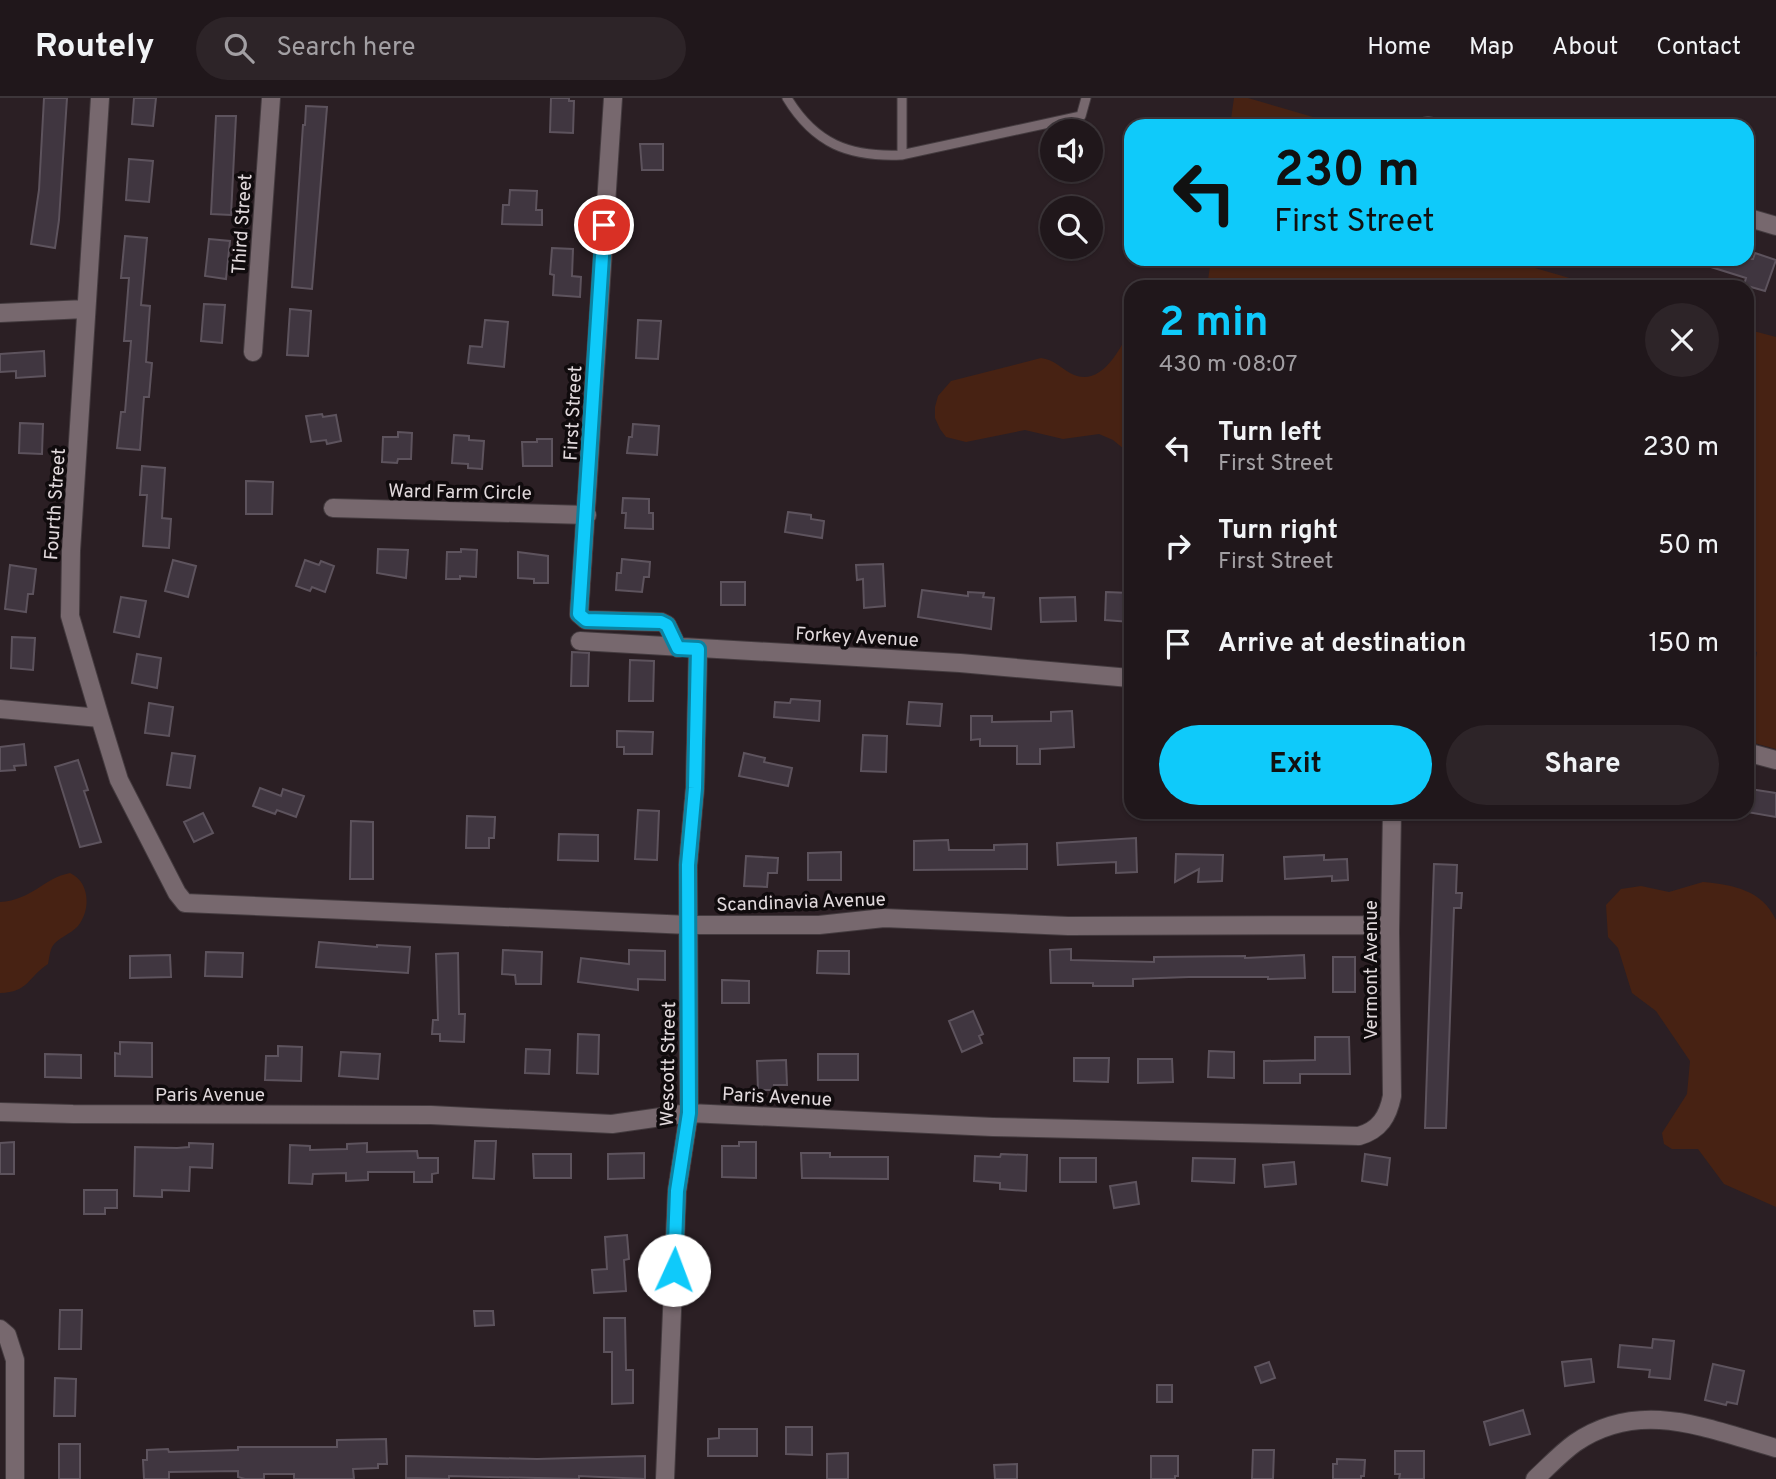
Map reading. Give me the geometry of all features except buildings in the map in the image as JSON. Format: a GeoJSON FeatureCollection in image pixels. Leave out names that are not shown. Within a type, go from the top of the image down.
{"type":"FeatureCollection","features":[{"type":"Feature","properties":{"kind":"street","name":"Fourth Street"},"geometry":{"type":"LineString","coordinates":[[100,98],[69,579],[70,616],[119,780],[177,893]]}},
{"type":"Feature","properties":{"kind":"street","name":"Third Street"},"geometry":{"type":"LineString","coordinates":[[253,352],[271,98]]}},
{"type":"Feature","properties":{"kind":"street","name":"First Street"},"geometry":{"type":"LineString","coordinates":[[613,98],[579,614],[586,620],[661,622],[667,625],[678,648]]}},
{"type":"Feature","properties":{"kind":"street"},"geometry":{"type":"LineString","coordinates":[[1754,219],[1776,226]]}},
{"type":"Feature","properties":{"kind":"street"},"geometry":{"type":"LineString","coordinates":[[0,313],[85,309]]}},
{"type":"Feature","properties":{"kind":"street","name":"Ward Farm Circle"},"geometry":{"type":"LineString","coordinates":[[333,508],[587,515]]}},
{"type":"Feature","properties":{"kind":"street","name":"Forkey Avenue"},"geometry":{"type":"LineString","coordinates":[[580,641],[960,663],[1124,677]]}},
{"type":"Feature","properties":{"kind":"street","name":"Wescott Street"},"geometry":{"type":"LineString","coordinates":[[666,1479],[677,1191],[689,1113],[688,865],[695,788],[698,649]]}},
{"type":"Feature","properties":{"kind":"street"},"geometry":{"type":"LineString","coordinates":[[0,709],[100,718]]}},
{"type":"Feature","properties":{"kind":"street"},"geometry":{"type":"LineString","coordinates":[[1754,754],[1776,760]]}},
{"type":"Feature","properties":{"kind":"street","name":"Vermont Avenue"},"geometry":{"type":"LineString","coordinates":[[1381,1124],[1387,1116],[1392,1096],[1392,819]]}},
{"type":"Feature","properties":{"kind":"street","name":"Scandinavia Avenue"},"geometry":{"type":"LineString","coordinates":[[177,893],[185,903],[221,906],[690,925],[819,925],[884,918],[1068,926],[1390,925]]}},
{"type":"Feature","properties":{"kind":"street","name":"Paris Avenue"},"geometry":{"type":"LineString","coordinates":[[0,1112],[430,1115],[612,1124],[689,1113],[1006,1128],[1338,1137],[1369,1134],[1381,1124]]}},
{"type":"Feature","properties":{"kind":"street"},"geometry":{"type":"LineString","coordinates":[[1,1330],[11,1342],[15,1360],[15,1479]]}},
{"type":"Feature","properties":{"kind":"street"},"geometry":{"type":"LineString","coordinates":[[1535,1479],[1574,1443],[1612,1424],[1639,1419],[1667,1420],[1776,1448]]}},
{"type":"Feature","properties":{"kind":"lane"},"geometry":{"type":"LineString","coordinates":[[787,98],[811,129],[835,144],[865,155],[902,155],[1081,116],[1086,98]]}},
{"type":"Feature","properties":{"kind":"lane"},"geometry":{"type":"LineString","coordinates":[[902,98],[902,155]]}},
{"type":"Feature","properties":{"kind":"shaded area"},"geometry":{"type":"Polygon","coordinates":[[[1234,98],[1248,98],[1320,119],[1231,119],[1234,98]]]}},
{"type":"Feature","properties":{"kind":"shaded area"},"geometry":{"type":"Polygon","coordinates":[[[1210,266],[1528,266],[1576,280],[1208,280],[1210,266]]]}},
{"type":"Feature","properties":{"kind":"shaded area"},"geometry":{"type":"Polygon","coordinates":[[[1754,331],[1776,337],[1776,749],[1754,743],[1754,668],[1757,652],[1754,651],[1754,331]]]}},
{"type":"Feature","properties":{"kind":"shaded area"},"geometry":{"type":"Polygon","coordinates":[[[1124,341],[1124,449],[1099,434],[1063,439],[1025,430],[966,442],[946,437],[935,418],[938,396],[951,381],[1041,358],[1070,373],[1081,377],[1090,376],[1107,365],[1124,341]]]}},
{"type":"Feature","properties":{"kind":"shaded area"},"geometry":{"type":"Polygon","coordinates":[[[70,873],[77,877],[85,890],[85,912],[78,926],[54,944],[48,964],[27,983],[17,990],[0,993],[0,902],[21,897],[70,873]]]}},
{"type":"Feature","properties":{"kind":"shaded area"},"geometry":{"type":"Polygon","coordinates":[[[1703,882],[1746,891],[1763,902],[1776,920],[1776,1207],[1724,1184],[1698,1149],[1672,1149],[1664,1144],[1662,1133],[1687,1094],[1690,1061],[1656,1011],[1632,993],[1618,948],[1608,937],[1606,905],[1621,889],[1641,886],[1669,892],[1703,882]]]}},
{"type":"Feature","properties":{"kind":"route"},"geometry":{"type":"LineString","coordinates":[[604,225],[579,614],[586,620],[661,622],[667,625],[678,648],[698,649],[695,788],[688,865],[689,1113],[677,1191],[674,1270]]}}]}
